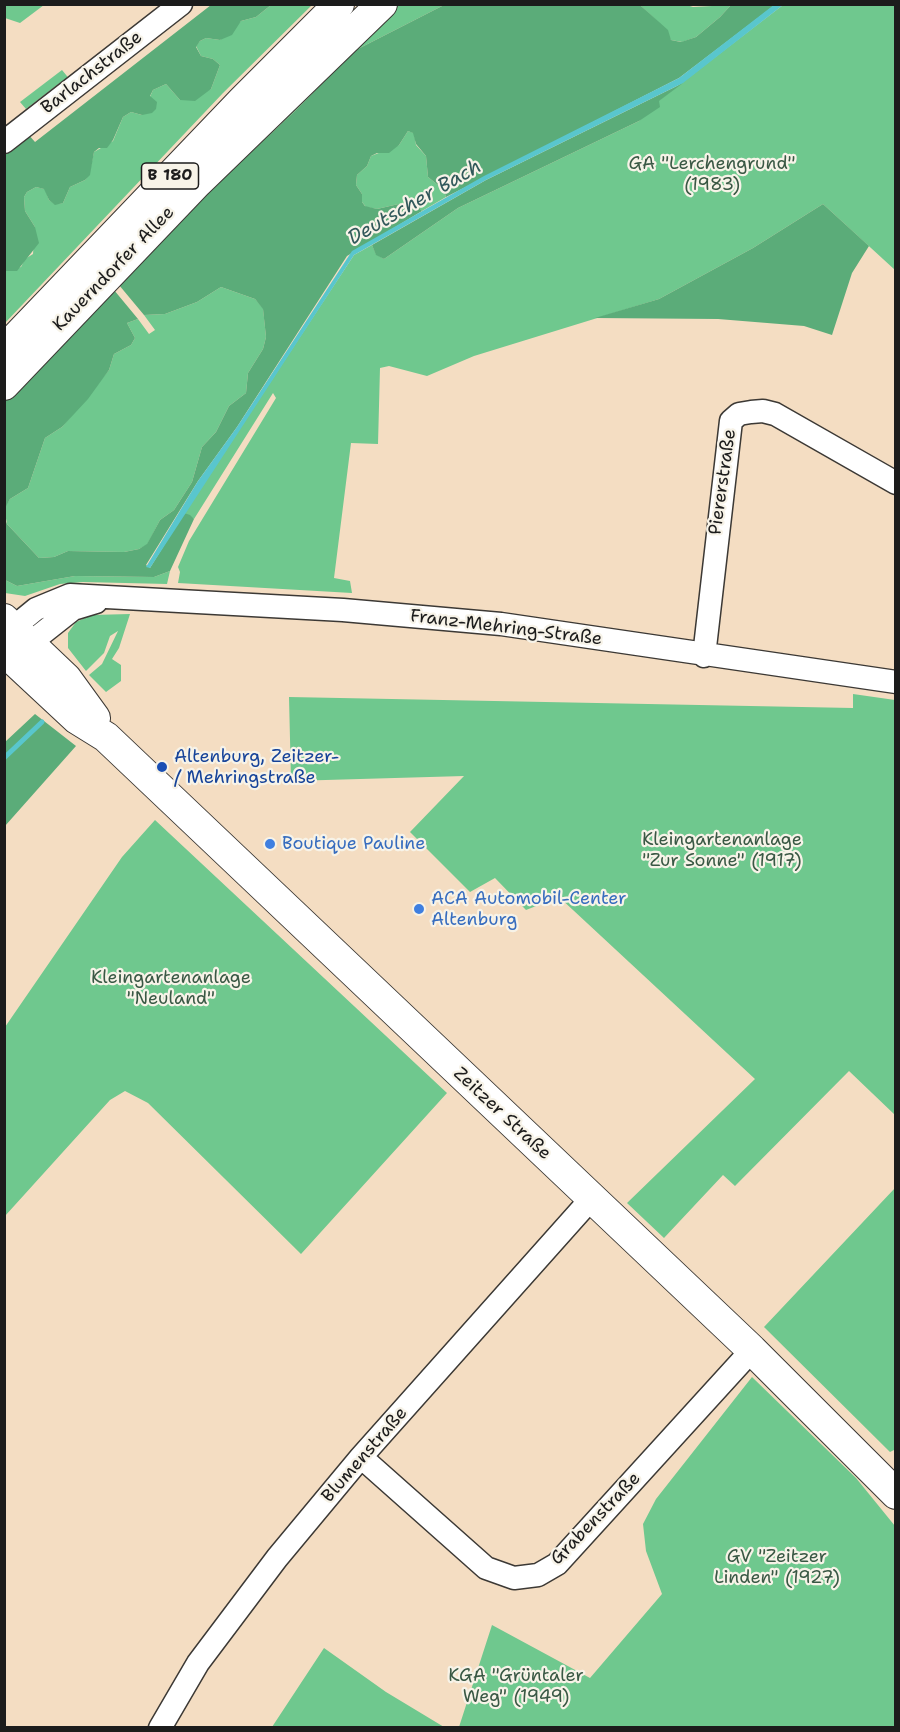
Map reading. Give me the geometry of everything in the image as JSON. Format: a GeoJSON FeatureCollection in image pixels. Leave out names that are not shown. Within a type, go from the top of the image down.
{"type":"FeatureCollection","features":[{"type":"Feature","properties":{"kind":"main road","name":"Kauerndorfer Allee"},"geometry":{"type":"LineString","coordinates":[[4,350],[242,101],[339,4]]}},
{"type":"Feature","properties":{"kind":"main road","name":"Kauerndorfer Allee"},"geometry":{"type":"LineString","coordinates":[[4,385],[197,183],[382,4]]}},
{"type":"Feature","properties":{"kind":"main road","name":"Zeitzer Straße"},"geometry":{"type":"LineString","coordinates":[[12,639],[77,718],[106,737],[752,1350],[896,1494]]}},
{"type":"Feature","properties":{"kind":"street","name":"Barlachstraße"},"geometry":{"type":"LineString","coordinates":[[4,142],[181,4]]}},
{"type":"Feature","properties":{"kind":"street","name":"Piererstraße"},"geometry":{"type":"LineString","coordinates":[[704,656],[731,421],[739,414],[751,412],[763,411],[775,414],[896,483]]}},
{"type":"Feature","properties":{"kind":"street","name":"Franz-Mehring-Straße"},"geometry":{"type":"LineString","coordinates":[[12,639],[73,609],[115,596],[343,609],[501,624],[704,656],[896,682]]}},
{"type":"Feature","properties":{"kind":"street","name":"Blumenstraße"},"geometry":{"type":"LineString","coordinates":[[160,1728],[198,1663],[277,1558],[361,1457],[591,1199]]}},
{"type":"Feature","properties":{"kind":"street","name":"Grabenstraße"},"geometry":{"type":"LineString","coordinates":[[361,1457],[486,1568],[514,1578],[538,1575],[557,1564],[752,1350]]}},
{"type":"Feature","properties":{"kind":"green space"},"geometry":{"type":"Polygon","coordinates":[[[683,4],[693,7],[731,5],[696,37],[682,42],[671,40],[655,19],[640,5],[683,4]]]}},
{"type":"Feature","properties":{"kind":"green space"},"geometry":{"type":"Polygon","coordinates":[[[4,5],[44,5],[20,23],[5,18],[4,5]]]}},
{"type":"Feature","properties":{"kind":"green space"},"geometry":{"type":"Polygon","coordinates":[[[211,5],[271,5],[256,17],[241,21],[232,35],[220,40],[206,38],[200,41],[196,47],[201,56],[213,59],[220,65],[211,89],[195,101],[180,100],[166,84],[153,90],[150,96],[157,102],[156,109],[152,113],[142,115],[131,112],[123,117],[107,148],[99,148],[94,152],[90,175],[70,187],[63,203],[55,205],[49,200],[44,189],[36,187],[27,192],[24,197],[25,211],[35,227],[39,243],[17,271],[5,271],[4,154],[7,149],[27,133],[35,142],[211,5]]]}},
{"type":"Feature","properties":{"kind":"green space"},"geometry":{"type":"Polygon","coordinates":[[[271,5],[312,5],[223,93],[5,323],[5,271],[21,267],[25,259],[33,254],[35,227],[25,211],[24,197],[27,192],[36,187],[45,189],[49,200],[55,204],[63,203],[70,187],[85,180],[89,175],[94,152],[113,141],[123,117],[131,112],[142,115],[153,90],[166,84],[180,100],[211,89],[220,65],[213,59],[201,56],[196,46],[200,41],[206,38],[220,40],[241,21],[256,17],[271,5]]]}},
{"type":"Feature","properties":{"kind":"green space"},"geometry":{"type":"Polygon","coordinates":[[[393,5],[444,5],[354,51],[295,111],[230,172],[210,187],[393,5]]]}},
{"type":"Feature","properties":{"kind":"green space"},"geometry":{"type":"Polygon","coordinates":[[[444,5],[640,5],[668,30],[671,40],[681,42],[696,37],[731,5],[775,5],[679,78],[446,197],[444,190],[428,177],[426,156],[416,144],[413,133],[408,131],[399,145],[389,153],[377,153],[371,156],[367,166],[357,175],[356,185],[362,194],[362,202],[365,206],[377,209],[403,203],[415,203],[422,211],[347,256],[237,427],[198,481],[146,565],[150,568],[184,513],[194,519],[170,571],[154,577],[75,576],[17,586],[5,580],[4,516],[7,524],[39,558],[54,557],[68,551],[124,552],[139,549],[147,544],[160,520],[174,510],[192,482],[202,447],[216,432],[229,406],[246,393],[248,373],[263,349],[266,337],[263,309],[255,299],[221,287],[197,302],[165,314],[144,315],[119,285],[210,187],[230,172],[295,111],[354,51],[444,5]]]}},
{"type":"Feature","properties":{"kind":"green space","name":"GA \"Lerchengrund\" (1983)"},"geometry":{"type":"Polygon","coordinates":[[[783,5],[895,5],[895,270],[823,204],[753,248],[659,299],[474,356],[427,376],[389,366],[380,368],[378,444],[351,443],[334,578],[350,581],[352,593],[178,583],[180,572],[178,567],[189,541],[276,398],[273,393],[194,519],[184,513],[354,255],[372,245],[376,254],[384,259],[458,208],[639,121],[658,101],[783,5]]]}},
{"type":"Feature","properties":{"kind":"green space"},"geometry":{"type":"Polygon","coordinates":[[[62,70],[71,81],[64,86],[61,82],[26,109],[20,102],[62,70]]]}},
{"type":"Feature","properties":{"kind":"green space"},"geometry":{"type":"Polygon","coordinates":[[[683,83],[659,101],[660,107],[639,121],[458,208],[384,259],[376,255],[372,245],[486,180],[683,83]]]}},
{"type":"Feature","properties":{"kind":"green space"},"geometry":{"type":"Polygon","coordinates":[[[408,131],[414,133],[416,145],[426,156],[428,177],[444,190],[446,197],[422,211],[415,203],[403,203],[377,209],[366,207],[356,185],[357,175],[367,166],[371,156],[399,145],[408,131]]]}},
{"type":"Feature","properties":{"kind":"green space"},"geometry":{"type":"Polygon","coordinates":[[[823,204],[869,246],[852,273],[832,335],[804,326],[718,319],[595,318],[659,299],[753,248],[823,204]]]}},
{"type":"Feature","properties":{"kind":"green space"},"geometry":{"type":"Polygon","coordinates":[[[221,287],[255,299],[263,308],[266,337],[263,349],[248,373],[246,393],[229,406],[216,432],[202,447],[192,482],[174,510],[160,520],[147,545],[139,549],[124,552],[68,551],[54,557],[39,558],[7,524],[4,508],[10,499],[28,488],[45,438],[62,427],[109,370],[114,354],[131,345],[135,338],[127,323],[138,319],[149,334],[155,330],[144,315],[165,314],[197,302],[221,287]]]}},
{"type":"Feature","properties":{"kind":"green space"},"geometry":{"type":"Polygon","coordinates":[[[114,290],[138,319],[127,323],[135,338],[131,345],[114,354],[109,370],[88,399],[62,427],[45,438],[28,488],[10,499],[5,508],[5,398],[114,290]]]}},
{"type":"Feature","properties":{"kind":"green space"},"geometry":{"type":"Polygon","coordinates":[[[170,571],[167,584],[83,582],[60,584],[25,596],[5,593],[5,580],[17,586],[75,576],[154,577],[170,571]]]}},
{"type":"Feature","properties":{"kind":"green space"},"geometry":{"type":"Polygon","coordinates":[[[130,614],[119,648],[112,659],[121,665],[121,681],[106,692],[89,675],[102,664],[118,631],[110,636],[104,653],[86,671],[68,648],[68,633],[76,622],[92,615],[130,614]]]}},
{"type":"Feature","properties":{"kind":"green space","name":"Kleingartenanlage \"Zur Sonne\" (1917)"},"geometry":{"type":"Polygon","coordinates":[[[853,694],[895,700],[895,1115],[849,1071],[735,1186],[723,1175],[664,1238],[627,1203],[755,1079],[559,897],[526,910],[495,878],[470,892],[410,832],[464,776],[291,781],[289,697],[853,708],[853,694]]]}},
{"type":"Feature","properties":{"kind":"green space"},"geometry":{"type":"Polygon","coordinates":[[[35,714],[76,746],[5,826],[5,742],[35,714]]]}},
{"type":"Feature","properties":{"kind":"green space","name":"Kleingartenanlage \"Neuland\""},"geometry":{"type":"Polygon","coordinates":[[[155,820],[447,1093],[301,1254],[148,1103],[125,1091],[110,1100],[5,1216],[5,1027],[122,857],[155,820]]]}},
{"type":"Feature","properties":{"kind":"green space"},"geometry":{"type":"Polygon","coordinates":[[[895,1188],[896,1449],[890,1452],[764,1327],[895,1188]]]}},
{"type":"Feature","properties":{"kind":"green space","name":"GV \"Zeitzer Linden\" (1927)"},"geometry":{"type":"Polygon","coordinates":[[[752,1377],[856,1478],[895,1526],[895,1727],[459,1727],[492,1625],[590,1678],[662,1594],[646,1551],[643,1524],[656,1499],[752,1377]]]}},
{"type":"Feature","properties":{"kind":"green space"},"geometry":{"type":"Polygon","coordinates":[[[324,1648],[386,1692],[444,1727],[272,1727],[324,1648]]]}},
{"type":"Feature","properties":{"kind":"water"},"geometry":{"type":"Polygon","coordinates":[[[775,4],[783,5],[683,83],[486,180],[354,255],[150,568],[146,567],[198,481],[237,427],[352,251],[484,176],[679,78],[775,4]]]}},
{"type":"Feature","properties":{"kind":"waterway","name":"Deutscher Bach"},"geometry":{"type":"LineString","coordinates":[[4,758],[42,722]]}},
{"type":"Feature","properties":{"kind":"place","name":"Altenburg, Zeitzer- / Mehringstraße"},"geometry":{"type":"Point","coordinates":[162,767]}},
{"type":"Feature","properties":{"kind":"place","name":"Boutique Pauline"},"geometry":{"type":"Point","coordinates":[270,844]}},
{"type":"Feature","properties":{"kind":"place","name":"ACA Automobil-Center Altenburg"},"geometry":{"type":"Point","coordinates":[419,909]}},
{"type":"Feature","properties":{"kind":"park label","name":"KGA \"Grüntaler Weg\" (1949)"},"geometry":{"type":"Point","coordinates":[516,1686]}}]}
